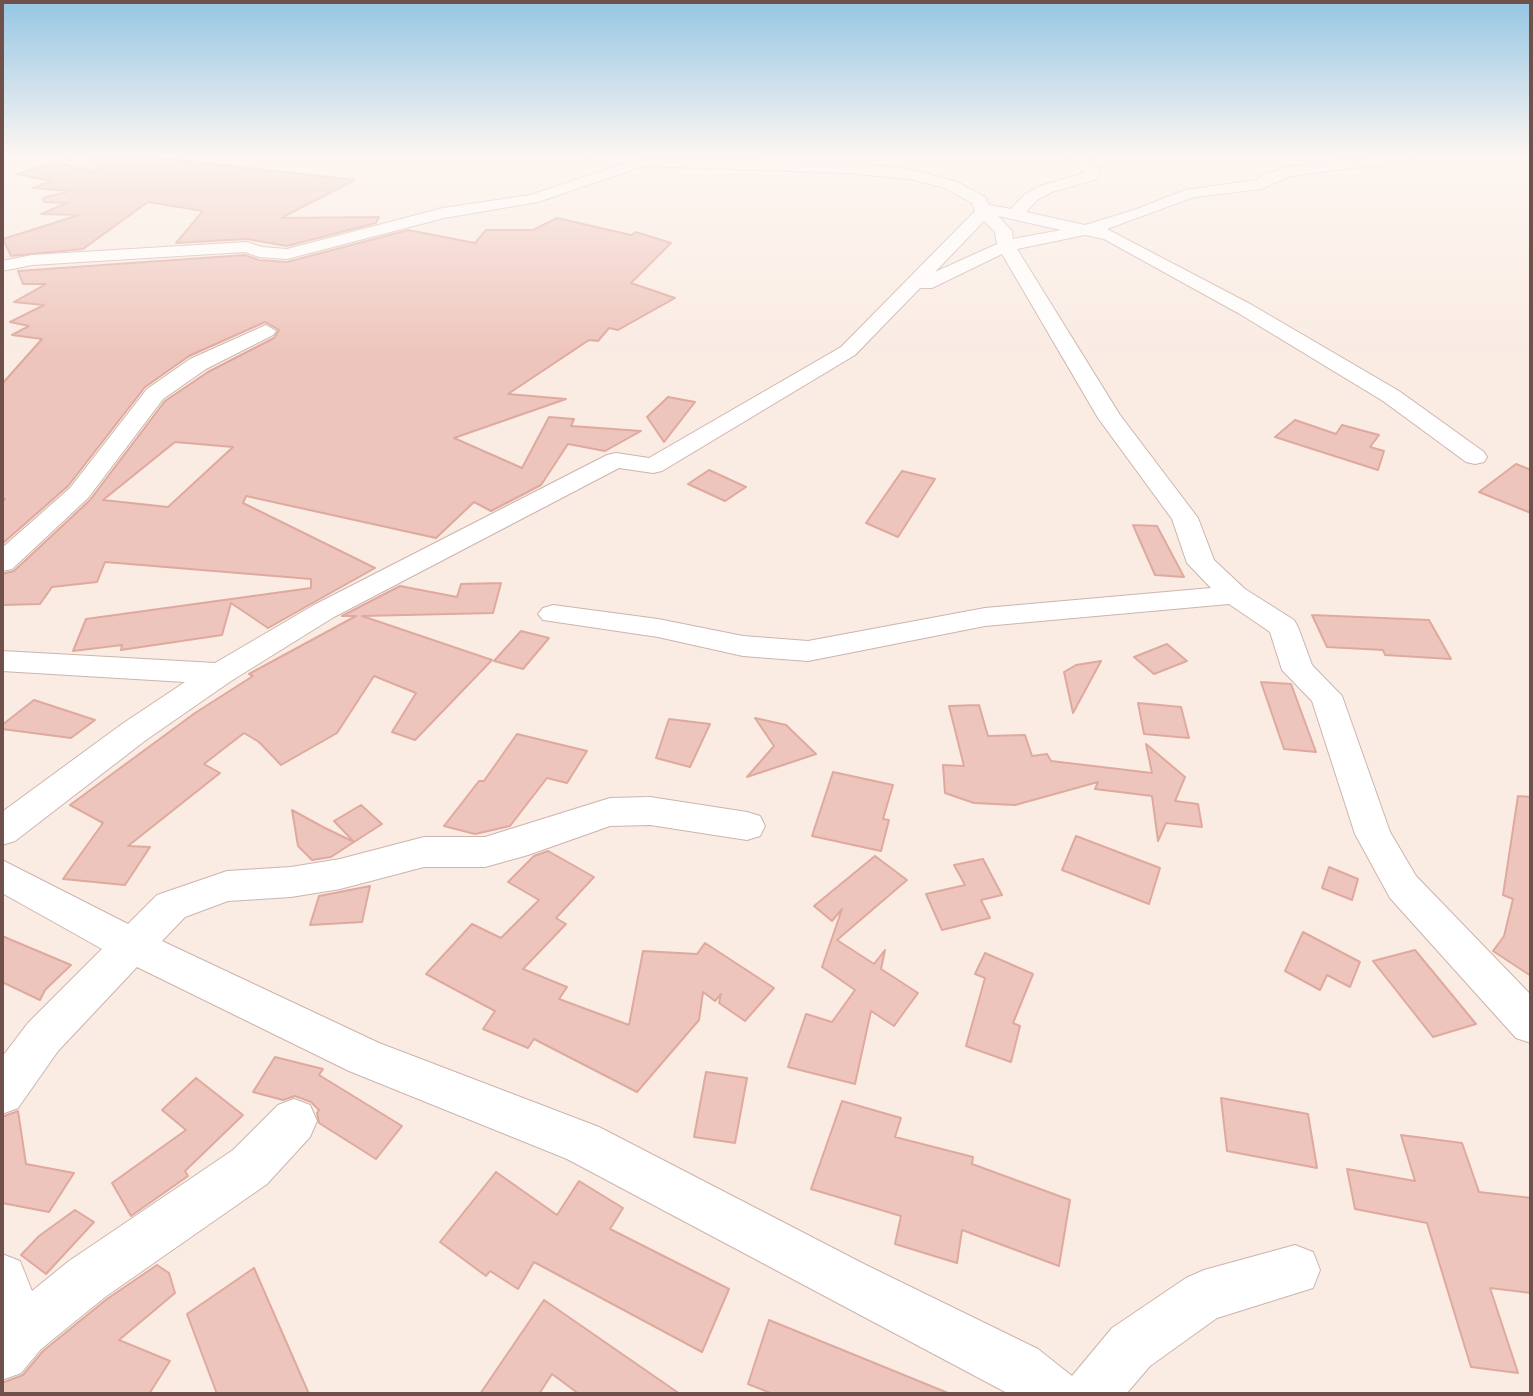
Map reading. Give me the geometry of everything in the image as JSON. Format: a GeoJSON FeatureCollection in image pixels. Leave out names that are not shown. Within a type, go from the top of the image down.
{"type":"FeatureCollection","features":[{"type":"Feature","properties":{"kind":"street"},"geometry":{"type":"LineString","coordinates":[[2,266],[32,260],[247,247],[259,252],[287,254],[412,221]]}},
{"type":"Feature","properties":{"kind":"street"},"geometry":{"type":"LineString","coordinates":[[2,831],[134,732],[220,674],[324,611],[616,460],[653,466],[848,351],[973,221]]}},
{"type":"Feature","properties":{"kind":"street"},"geometry":{"type":"LineString","coordinates":[[994,221],[1003,231],[1006,246],[1110,418],[1185,518],[1201,563],[1235,595],[1283,627],[1298,670],[1326,696],[1373,834],[1403,887],[1527,1011]]}},
{"type":"Feature","properties":{"kind":"street"},"geometry":{"type":"LineString","coordinates":[[1054,221],[1109,235],[1245,309],[1391,396],[1475,457]]}},
{"type":"Feature","properties":{"kind":"street"},"geometry":{"type":"LineString","coordinates":[[908,292],[1006,246],[1116,221]]}},
{"type":"Feature","properties":{"kind":"street"},"geometry":{"type":"LineString","coordinates":[[2,563],[79,493],[155,394],[198,364],[266,331]]}},
{"type":"Feature","properties":{"kind":"street"},"geometry":{"type":"LineString","coordinates":[[553,614],[658,628],[743,646],[808,651],[985,617],[1235,595]]}},
{"type":"Feature","properties":{"kind":"street"},"geometry":{"type":"LineString","coordinates":[[2,661],[220,674]]}},
{"type":"Feature","properties":{"kind":"street"},"geometry":{"type":"LineString","coordinates":[[2,1093],[43,1037],[171,906],[227,886],[291,882],[340,874],[424,852],[485,852],[610,812],[650,811],[747,826]]}},
{"type":"Feature","properties":{"kind":"street"},"geometry":{"type":"LineString","coordinates":[[2,875],[132,946],[364,1057],[583,1143],[846,1282],[1019,1368],[1052,1394]]}},
{"type":"Feature","properties":{"kind":"street"},"geometry":{"type":"LineString","coordinates":[[12,1343],[87,1279],[250,1167],[294,1121]]}},
{"type":"Feature","properties":{"kind":"street"},"geometry":{"type":"LineString","coordinates":[[1091,1394],[1131,1347],[1204,1296],[1295,1270]]}},
{"type":"Feature","properties":{"kind":"street"},"geometry":{"type":"LineString","coordinates":[[2,1279],[12,1343]]}},
{"type":"Feature","properties":{"kind":"building"},"geometry":{"type":"Polygon","coordinates":[[[60,221],[122,221],[83,249],[11,256],[3,239],[60,221]]]}},
{"type":"Feature","properties":{"kind":"building"},"geometry":{"type":"Polygon","coordinates":[[[194,221],[377,221],[287,246],[247,239],[176,243],[194,221]]]}},
{"type":"Feature","properties":{"kind":"building"},"geometry":{"type":"Polygon","coordinates":[[[551,221],[571,221],[631,235],[636,232],[671,243],[631,283],[675,298],[618,330],[609,328],[598,341],[589,340],[508,394],[566,399],[454,438],[522,468],[549,417],[574,419],[571,426],[641,431],[605,451],[568,444],[541,485],[491,511],[474,502],[436,538],[246,496],[243,503],[375,568],[268,628],[231,603],[222,635],[121,650],[122,645],[73,651],[86,619],[311,588],[311,579],[105,562],[97,582],[52,587],[40,604],[2,605],[2,574],[14,571],[90,500],[165,401],[208,372],[274,338],[279,330],[265,322],[189,356],[145,387],[68,486],[2,544],[2,502],[5,499],[2,497],[2,384],[42,339],[12,335],[29,326],[10,322],[44,305],[14,302],[46,284],[23,284],[18,271],[245,255],[259,260],[287,262],[408,230],[475,243],[486,230],[533,230],[551,221]],[[175,442],[103,500],[168,507],[233,447],[175,442]]]}},
{"type":"Feature","properties":{"kind":"building"},"geometry":{"type":"Polygon","coordinates":[[[668,397],[695,402],[664,442],[647,417],[668,397]]]}},
{"type":"Feature","properties":{"kind":"building"},"geometry":{"type":"Polygon","coordinates":[[[1295,420],[1336,434],[1342,425],[1379,435],[1370,447],[1384,451],[1378,470],[1275,437],[1295,420]]]}},
{"type":"Feature","properties":{"kind":"building"},"geometry":{"type":"Polygon","coordinates":[[[1516,464],[1531,470],[1531,513],[1479,492],[1516,464]]]}},
{"type":"Feature","properties":{"kind":"building"},"geometry":{"type":"Polygon","coordinates":[[[709,470],[746,487],[725,501],[688,484],[709,470]]]}},
{"type":"Feature","properties":{"kind":"building"},"geometry":{"type":"Polygon","coordinates":[[[902,471],[935,479],[898,537],[866,523],[902,471]]]}},
{"type":"Feature","properties":{"kind":"building"},"geometry":{"type":"Polygon","coordinates":[[[1133,525],[1157,526],[1184,577],[1155,575],[1133,525]]]}},
{"type":"Feature","properties":{"kind":"building"},"geometry":{"type":"Polygon","coordinates":[[[501,583],[493,613],[362,616],[492,660],[415,740],[392,732],[416,693],[374,676],[337,733],[281,765],[259,742],[244,733],[204,764],[220,773],[128,846],[150,847],[125,885],[63,879],[103,823],[70,805],[195,713],[253,676],[249,674],[356,616],[342,616],[400,586],[457,597],[461,584],[501,583]]]}},
{"type":"Feature","properties":{"kind":"building"},"geometry":{"type":"Polygon","coordinates":[[[1312,615],[1429,620],[1451,659],[1385,655],[1383,650],[1327,647],[1312,615]]]}},
{"type":"Feature","properties":{"kind":"building"},"geometry":{"type":"Polygon","coordinates":[[[521,631],[549,638],[523,669],[494,661],[521,631]]]}},
{"type":"Feature","properties":{"kind":"building"},"geometry":{"type":"Polygon","coordinates":[[[1167,644],[1187,661],[1154,674],[1134,657],[1167,644]]]}},
{"type":"Feature","properties":{"kind":"building"},"geometry":{"type":"Polygon","coordinates":[[[1101,661],[1073,713],[1064,672],[1076,665],[1101,661]]]}},
{"type":"Feature","properties":{"kind":"building"},"geometry":{"type":"Polygon","coordinates":[[[1261,682],[1291,684],[1316,752],[1284,749],[1261,682]]]}},
{"type":"Feature","properties":{"kind":"building"},"geometry":{"type":"Polygon","coordinates":[[[34,700],[95,720],[71,738],[2,729],[2,725],[34,700]]]}},
{"type":"Feature","properties":{"kind":"building"},"geometry":{"type":"Polygon","coordinates":[[[1138,703],[1181,707],[1189,738],[1144,734],[1138,703]]]}},
{"type":"Feature","properties":{"kind":"building"},"geometry":{"type":"Polygon","coordinates":[[[979,705],[988,736],[1025,735],[1032,756],[1047,754],[1051,761],[1152,773],[1146,744],[1185,777],[1175,801],[1198,804],[1202,827],[1166,823],[1158,841],[1152,796],[1095,789],[1098,782],[1015,805],[974,803],[945,793],[943,765],[964,766],[949,706],[979,705]]]}},
{"type":"Feature","properties":{"kind":"building"},"geometry":{"type":"Polygon","coordinates":[[[755,718],[786,725],[816,754],[747,777],[774,746],[755,718]]]}},
{"type":"Feature","properties":{"kind":"building"},"geometry":{"type":"Polygon","coordinates":[[[669,719],[710,724],[690,767],[656,758],[669,719]]]}},
{"type":"Feature","properties":{"kind":"building"},"geometry":{"type":"Polygon","coordinates":[[[517,734],[587,751],[567,783],[547,778],[510,826],[475,834],[444,826],[479,781],[484,781],[517,734]]]}},
{"type":"Feature","properties":{"kind":"building"},"geometry":{"type":"Polygon","coordinates":[[[833,772],[893,785],[883,819],[889,820],[881,851],[812,836],[833,772]]]}},
{"type":"Feature","properties":{"kind":"building"},"geometry":{"type":"Polygon","coordinates":[[[1518,796],[1531,797],[1531,976],[1493,951],[1504,936],[1513,899],[1503,895],[1518,796]]]}},
{"type":"Feature","properties":{"kind":"building"},"geometry":{"type":"Polygon","coordinates":[[[361,805],[382,824],[354,842],[334,821],[361,805]]]}},
{"type":"Feature","properties":{"kind":"building"},"geometry":{"type":"Polygon","coordinates":[[[292,810],[354,842],[331,857],[312,860],[298,846],[292,810]]]}},
{"type":"Feature","properties":{"kind":"building"},"geometry":{"type":"Polygon","coordinates":[[[1076,836],[1160,868],[1149,904],[1062,870],[1076,836]]]}},
{"type":"Feature","properties":{"kind":"building"},"geometry":{"type":"Polygon","coordinates":[[[548,851],[594,877],[556,918],[566,924],[523,969],[567,987],[559,999],[629,1025],[643,951],[697,954],[705,943],[774,988],[745,1021],[719,1003],[721,994],[715,1001],[703,992],[699,1020],[637,1092],[534,1039],[528,1048],[483,1029],[495,1011],[426,974],[472,924],[501,938],[539,900],[508,882],[534,856],[548,851]]]}},
{"type":"Feature","properties":{"kind":"building"},"geometry":{"type":"Polygon","coordinates":[[[875,856],[907,880],[837,940],[874,964],[885,950],[881,969],[918,993],[894,1026],[871,1011],[855,1084],[788,1067],[806,1014],[832,1022],[855,990],[822,967],[842,909],[832,921],[814,906],[875,856]]]}},
{"type":"Feature","properties":{"kind":"building"},"geometry":{"type":"Polygon","coordinates":[[[983,859],[1002,895],[981,900],[990,918],[942,930],[926,894],[965,885],[954,865],[983,859]]]}},
{"type":"Feature","properties":{"kind":"building"},"geometry":{"type":"Polygon","coordinates":[[[1329,867],[1358,879],[1352,900],[1322,888],[1329,867]]]}},
{"type":"Feature","properties":{"kind":"building"},"geometry":{"type":"Polygon","coordinates":[[[370,886],[362,922],[310,925],[319,896],[370,886]]]}},
{"type":"Feature","properties":{"kind":"building"},"geometry":{"type":"Polygon","coordinates":[[[1303,932],[1360,962],[1350,987],[1327,975],[1320,990],[1285,971],[1303,932]]]}},
{"type":"Feature","properties":{"kind":"building"},"geometry":{"type":"Polygon","coordinates":[[[2,936],[71,965],[45,990],[40,1000],[2,982],[2,936]]]}},
{"type":"Feature","properties":{"kind":"building"},"geometry":{"type":"Polygon","coordinates":[[[1415,950],[1476,1024],[1433,1037],[1373,961],[1415,950]]]}},
{"type":"Feature","properties":{"kind":"building"},"geometry":{"type":"Polygon","coordinates":[[[985,953],[1033,974],[1013,1023],[1020,1026],[1011,1062],[966,1046],[985,978],[975,974],[985,953]]]}},
{"type":"Feature","properties":{"kind":"building"},"geometry":{"type":"Polygon","coordinates":[[[275,1057],[323,1069],[319,1075],[402,1126],[376,1159],[319,1123],[319,1110],[311,1102],[295,1096],[283,1100],[253,1092],[275,1057]]]}},
{"type":"Feature","properties":{"kind":"building"},"geometry":{"type":"Polygon","coordinates":[[[706,1072],[747,1078],[735,1143],[694,1137],[706,1072]]]}},
{"type":"Feature","properties":{"kind":"building"},"geometry":{"type":"Polygon","coordinates":[[[196,1078],[243,1115],[185,1171],[188,1176],[131,1216],[112,1183],[186,1130],[162,1110],[196,1078]]]}},
{"type":"Feature","properties":{"kind":"building"},"geometry":{"type":"Polygon","coordinates":[[[1221,1098],[1308,1114],[1317,1168],[1227,1151],[1221,1098]]]}},
{"type":"Feature","properties":{"kind":"building"},"geometry":{"type":"Polygon","coordinates":[[[842,1101],[901,1118],[895,1137],[973,1157],[972,1164],[1070,1200],[1059,1266],[962,1230],[957,1263],[895,1244],[901,1216],[811,1189],[842,1101]]]}},
{"type":"Feature","properties":{"kind":"building"},"geometry":{"type":"Polygon","coordinates":[[[18,1111],[26,1164],[74,1173],[49,1212],[2,1203],[2,1117],[18,1111]]]}},
{"type":"Feature","properties":{"kind":"building"},"geometry":{"type":"Polygon","coordinates":[[[1401,1135],[1462,1143],[1479,1192],[1531,1198],[1531,1293],[1490,1288],[1518,1373],[1471,1367],[1427,1223],[1355,1209],[1347,1169],[1415,1181],[1401,1135]]]}},
{"type":"Feature","properties":{"kind":"building"},"geometry":{"type":"Polygon","coordinates":[[[496,1172],[557,1215],[579,1181],[623,1208],[610,1229],[729,1289],[702,1352],[534,1262],[518,1289],[490,1271],[486,1276],[440,1242],[496,1172]]]}},
{"type":"Feature","properties":{"kind":"building"},"geometry":{"type":"Polygon","coordinates":[[[75,1210],[94,1222],[46,1274],[21,1255],[39,1236],[75,1210]]]}},
{"type":"Feature","properties":{"kind":"building"},"geometry":{"type":"Polygon","coordinates":[[[157,1265],[169,1273],[175,1293],[119,1340],[170,1361],[149,1394],[2,1394],[2,1383],[23,1375],[43,1351],[107,1299],[157,1265]]]}},
{"type":"Feature","properties":{"kind":"building"},"geometry":{"type":"Polygon","coordinates":[[[254,1268],[309,1394],[217,1394],[187,1314],[254,1268]]]}},
{"type":"Feature","properties":{"kind":"building"},"geometry":{"type":"Polygon","coordinates":[[[544,1300],[680,1394],[579,1394],[552,1374],[539,1394],[480,1394],[544,1300]]]}},
{"type":"Feature","properties":{"kind":"building"},"geometry":{"type":"Polygon","coordinates":[[[769,1320],[948,1394],[773,1394],[748,1384],[769,1320]]]}}]}
